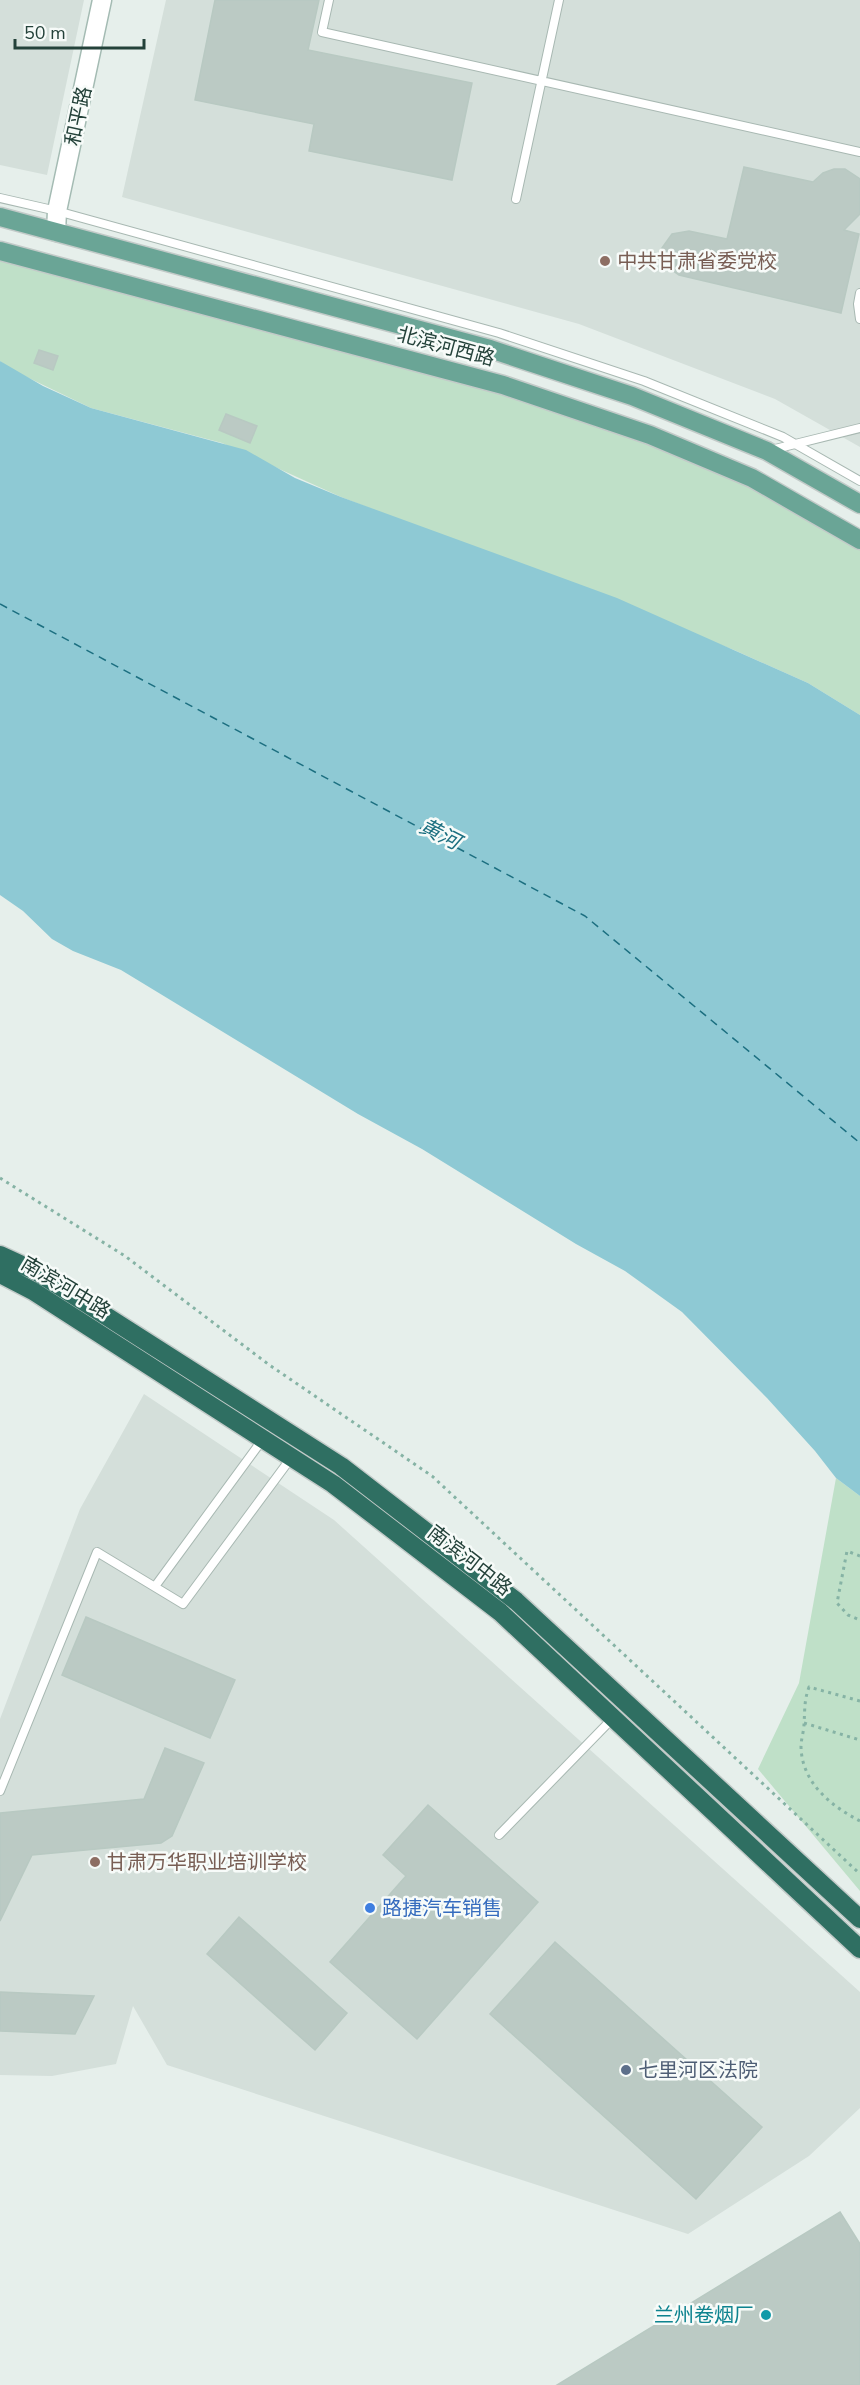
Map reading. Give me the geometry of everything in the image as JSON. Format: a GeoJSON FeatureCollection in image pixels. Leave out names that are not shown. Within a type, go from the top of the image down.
{"type":"FeatureCollection","features":[{"type":"Feature","properties":{"kind":"highway","name":"南滨河中路"},"geometry":{"type":"LineString","coordinates":[[0,1255],[37,1272],[341,1467],[415,1523],[516,1601],[860,1919]]}},
{"type":"Feature","properties":{"kind":"highway","name":"南滨河中路"},"geometry":{"type":"LineString","coordinates":[[0,1274],[33,1291],[292,1456],[333,1484],[500,1612],[860,1949]]}},
{"type":"Feature","properties":{"kind":"main road","name":"北滨河西路"},"geometry":{"type":"LineString","coordinates":[[0,217],[490,349],[632,396],[767,451],[860,504]]}},
{"type":"Feature","properties":{"kind":"main road","name":"北滨河西路"},"geometry":{"type":"LineString","coordinates":[[0,251],[514,389],[650,435],[752,478],[860,540]]}},
{"type":"Feature","properties":{"kind":"street","name":"和平路"},"geometry":{"type":"LineString","coordinates":[[56,232],[57,211],[102,0]]}},
{"type":"Feature","properties":{"kind":"lane"},"geometry":{"type":"LineString","coordinates":[[329,0],[322,32],[860,152]]}},
{"type":"Feature","properties":{"kind":"lane"},"geometry":{"type":"LineString","coordinates":[[516,199],[559,0]]}},
{"type":"Feature","properties":{"kind":"lane"},"geometry":{"type":"LineString","coordinates":[[0,198],[57,211],[500,333],[644,381],[793,443],[860,481]]}},
{"type":"Feature","properties":{"kind":"lane"},"geometry":{"type":"LineString","coordinates":[[860,293],[860,319]]}},
{"type":"Feature","properties":{"kind":"lane"},"geometry":{"type":"LineString","coordinates":[[767,451],[860,428]]}},
{"type":"Feature","properties":{"kind":"lane"},"geometry":{"type":"LineString","coordinates":[[156,1585],[263,1439]]}},
{"type":"Feature","properties":{"kind":"lane"},"geometry":{"type":"LineString","coordinates":[[0,1791],[97,1552],[156,1585],[183,1604],[292,1456]]}},
{"type":"Feature","properties":{"kind":"lane"},"geometry":{"type":"LineString","coordinates":[[499,1835],[614,1718]]}},
{"type":"Feature","properties":{"kind":"path"},"geometry":{"type":"LineString","coordinates":[[0,1178],[125,1256],[268,1364],[432,1476],[860,1874]]}},
{"type":"Feature","properties":{"kind":"path"},"geometry":{"type":"LineString","coordinates":[[860,1556],[847,1551],[837,1594],[837,1603],[848,1615],[860,1620]]}},
{"type":"Feature","properties":{"kind":"path"},"geometry":{"type":"LineString","coordinates":[[860,1701],[809,1687],[803,1703],[804,1723],[801,1748],[806,1770],[833,1806],[860,1821]]}},
{"type":"Feature","properties":{"kind":"path"},"geometry":{"type":"LineString","coordinates":[[804,1723],[860,1740]]}},
{"type":"Feature","properties":{"kind":"shaded area"},"geometry":{"type":"Polygon","coordinates":[[[0,0],[84,0],[47,175],[0,165],[0,0]]]}},
{"type":"Feature","properties":{"kind":"shaded area","name":"中共甘肃省委党校"},"geometry":{"type":"Polygon","coordinates":[[[166,0],[860,0],[860,447],[775,399],[579,324],[122,197],[166,0]]]}},
{"type":"Feature","properties":{"kind":"shaded area"},"geometry":{"type":"Polygon","coordinates":[[[144,1394],[334,1520],[860,1992],[860,2108],[809,2156],[688,2234],[167,2065],[133,2006],[116,2064],[52,2076],[0,2075],[0,1719],[80,1509],[144,1394]]]}},
{"type":"Feature","properties":{"kind":"green space"},"geometry":{"type":"Polygon","coordinates":[[[0,250],[650,435],[860,540],[860,715],[808,683],[734,650],[341,497],[222,443],[91,408],[10,369],[0,361],[0,250]]]}},
{"type":"Feature","properties":{"kind":"green space"},"geometry":{"type":"Polygon","coordinates":[[[836,1478],[860,1496],[860,1891],[758,1769],[799,1683],[836,1478]]]}},
{"type":"Feature","properties":{"kind":"water","name":"黄河"},"geometry":{"type":"Polygon","coordinates":[[[0,361],[43,386],[91,408],[246,450],[295,478],[341,497],[617,598],[808,683],[860,715],[860,1496],[836,1478],[767,1398],[682,1312],[625,1271],[576,1244],[422,1149],[358,1114],[121,970],[73,951],[52,939],[23,911],[0,895],[0,361]]]}},
{"type":"Feature","properties":{"kind":"building"},"geometry":{"type":"Polygon","coordinates":[[[215,0],[319,0],[308,50],[472,83],[452,180],[309,151],[314,124],[195,100],[215,0]]]}},
{"type":"Feature","properties":{"kind":"building"},"geometry":{"type":"Polygon","coordinates":[[[744,167],[813,182],[823,173],[834,169],[845,169],[860,179],[860,214],[844,230],[859,234],[841,313],[679,275],[665,265],[662,248],[672,234],[689,231],[727,239],[744,167]]]}},
{"type":"Feature","properties":{"kind":"building"},"geometry":{"type":"Polygon","coordinates":[[[39,350],[58,356],[53,370],[34,363],[39,350]]]}},
{"type":"Feature","properties":{"kind":"building"},"geometry":{"type":"Polygon","coordinates":[[[226,414],[257,426],[250,443],[219,430],[226,414]]]}},
{"type":"Feature","properties":{"kind":"building"},"geometry":{"type":"Polygon","coordinates":[[[86,1617],[235,1680],[210,1738],[62,1675],[86,1617]]]}},
{"type":"Feature","properties":{"kind":"building"},"geometry":{"type":"Polygon","coordinates":[[[165,1748],[204,1763],[172,1836],[161,1843],[32,1855],[0,1921],[0,1813],[144,1799],[165,1748]]]}},
{"type":"Feature","properties":{"kind":"building"},"geometry":{"type":"Polygon","coordinates":[[[428,1805],[538,1902],[417,2039],[330,1962],[406,1876],[383,1855],[428,1805]]]}},
{"type":"Feature","properties":{"kind":"building"},"geometry":{"type":"Polygon","coordinates":[[[239,1917],[347,2013],[315,2050],[207,1954],[239,1917]]]}},
{"type":"Feature","properties":{"kind":"building","name":"七里河区法院"},"geometry":{"type":"Polygon","coordinates":[[[555,1942],[762,2127],[696,2199],[490,2014],[555,1942]]]}},
{"type":"Feature","properties":{"kind":"building"},"geometry":{"type":"Polygon","coordinates":[[[0,1992],[94,1996],[75,2034],[0,2031],[0,1992]]]}},
{"type":"Feature","properties":{"kind":"building","name":"兰州卷烟厂"},"geometry":{"type":"Polygon","coordinates":[[[840,2212],[860,2244],[860,2385],[557,2385],[840,2212]]]}},
{"type":"Feature","properties":{"kind":"ferry route"},"geometry":{"type":"LineString","coordinates":[[0,604],[585,916],[860,1143]]}},
{"type":"Feature","properties":{"kind":"place","name":"中共甘肃省委党校"},"geometry":{"type":"Point","coordinates":[605,261]}},
{"type":"Feature","properties":{"kind":"place","name":"甘肃万华职业培训学校"},"geometry":{"type":"Point","coordinates":[95,1862]}},
{"type":"Feature","properties":{"kind":"place","name":"路捷汽车销售"},"geometry":{"type":"Point","coordinates":[370,1908]}},
{"type":"Feature","properties":{"kind":"place","name":"七里河区法院"},"geometry":{"type":"Point","coordinates":[626,2070]}},
{"type":"Feature","properties":{"kind":"place","name":"兰州卷烟厂"},"geometry":{"type":"Point","coordinates":[766,2315]}}]}
